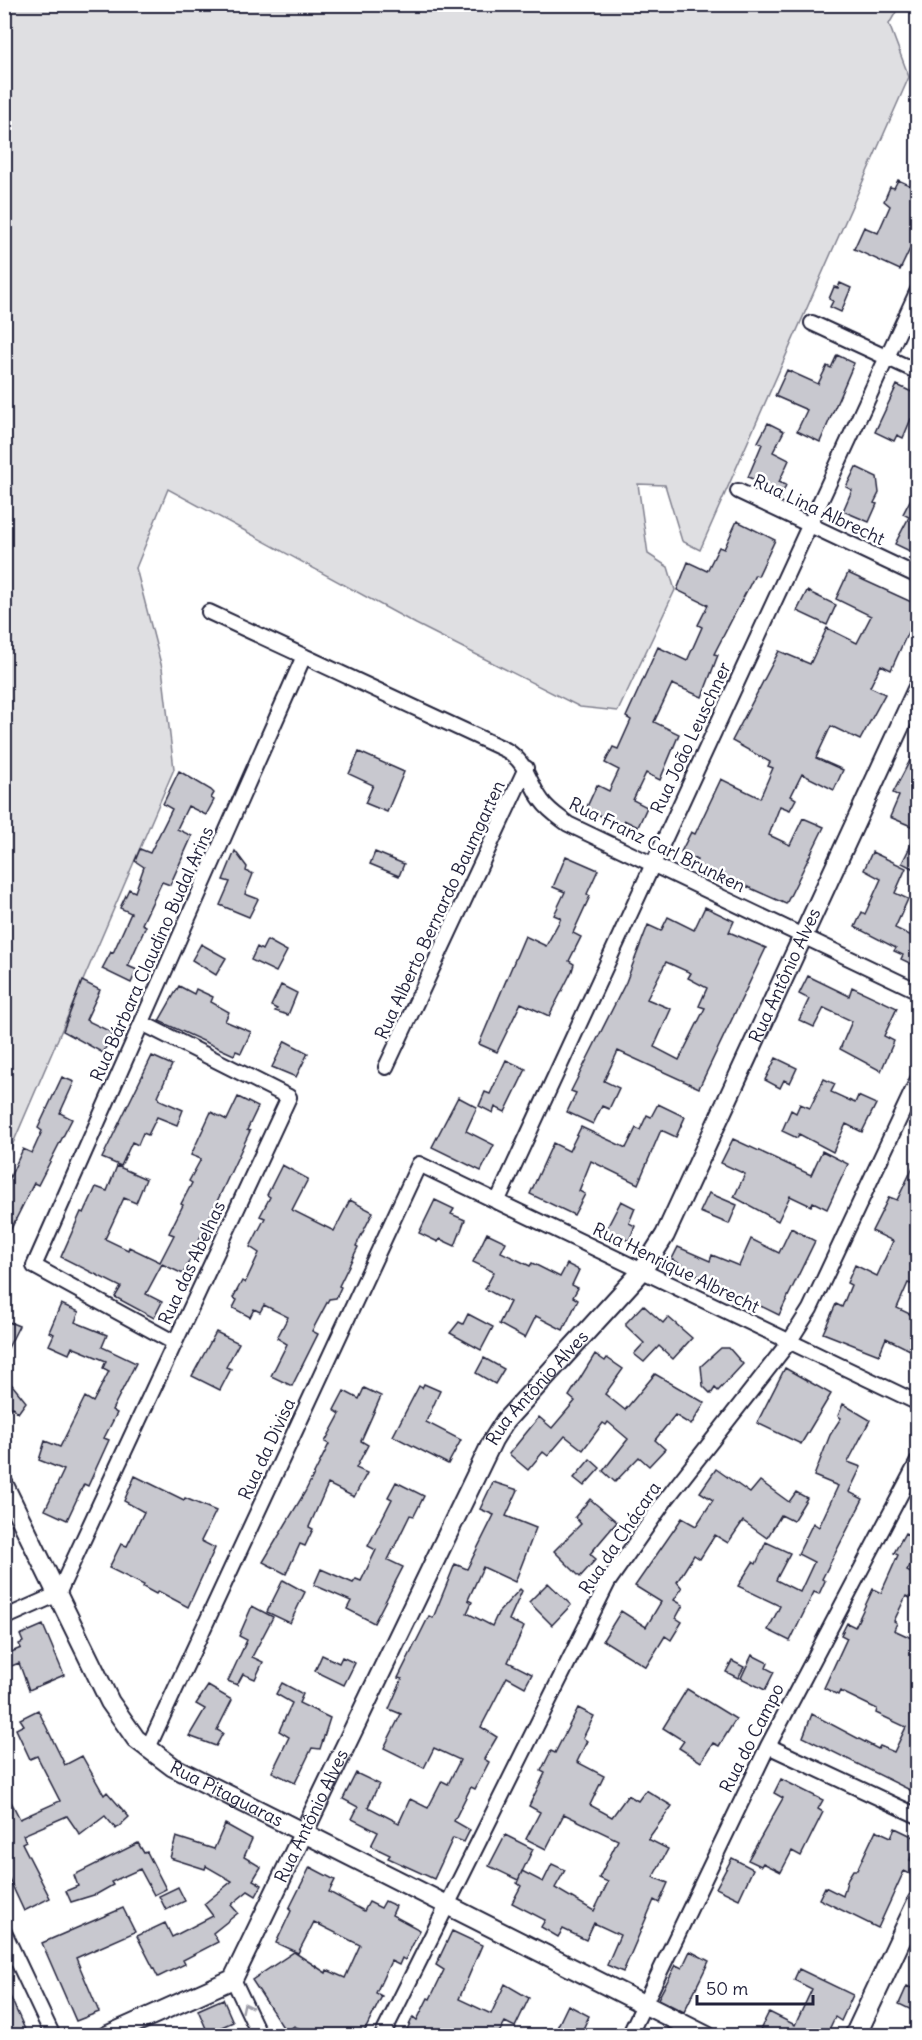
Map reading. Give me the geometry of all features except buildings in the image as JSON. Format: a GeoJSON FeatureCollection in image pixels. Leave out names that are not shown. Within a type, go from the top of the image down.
{"type":"FeatureCollection","features":[{"type":"Feature","properties":{"kind":"main road"},"geometry":{"type":"LineString","coordinates":[[855,2036],[918,1902]]}},
{"type":"Feature","properties":{"kind":"street","name":"Rua João Leuschner"},"geometry":{"type":"LineString","coordinates":[[497,1202],[918,290]]}},
{"type":"Feature","properties":{"kind":"street"},"geometry":{"type":"LineString","coordinates":[[812,323],[918,372]]}},
{"type":"Feature","properties":{"kind":"street","name":"Rua Lina Albrecht"},"geometry":{"type":"LineString","coordinates":[[738,491],[918,576]]}},
{"type":"Feature","properties":{"kind":"street","name":"Rua Franz Carl Brunken"},"geometry":{"type":"LineString","coordinates":[[209,612],[506,750],[518,758],[526,768],[535,790],[554,814],[584,832],[918,991]]}},
{"type":"Feature","properties":{"kind":"street","name":"Rua Bárbara Claudino Budal Arins"},"geometry":{"type":"LineString","coordinates":[[175,1343],[34,1266],[304,656]]}},
{"type":"Feature","properties":{"kind":"street","name":"Rua Antônio Alves"},"geometry":{"type":"LineString","coordinates":[[233,1979],[493,1440],[506,1422],[642,1271],[676,1212],[918,687]]}},
{"type":"Feature","properties":{"kind":"street","name":"Rua Alberto Bernardo Baumgarten"},"geometry":{"type":"LineString","coordinates":[[386,1067],[526,768]]}},
{"type":"Feature","properties":{"kind":"street","name":"Rua das Abelhas"},"geometry":{"type":"LineString","coordinates":[[58,1594],[289,1096],[142,1023]]}},
{"type":"Feature","properties":{"kind":"street","name":"Rua da Chácara"},"geometry":{"type":"LineString","coordinates":[[382,2036],[608,1582],[670,1494],[789,1342],[820,1289],[918,1078]]}},
{"type":"Feature","properties":{"kind":"street","name":"Rua Henrique Albrecht"},"geometry":{"type":"LineString","coordinates":[[419,1164],[918,1403]]}},
{"type":"Feature","properties":{"kind":"street","name":"Rua da Divisa"},"geometry":{"type":"LineString","coordinates":[[147,1750],[419,1164]]}},
{"type":"Feature","properties":{"kind":"street","name":"Rua do Campo"},"geometry":{"type":"LineString","coordinates":[[628,2036],[768,1746],[918,1461]]}},
{"type":"Feature","properties":{"kind":"street","name":"Rua Pitaguaras"},"geometry":{"type":"LineString","coordinates":[[4,1485],[110,1702],[126,1727],[147,1750],[172,1767],[303,1834],[707,2036]]}},
{"type":"Feature","properties":{"kind":"street"},"geometry":{"type":"LineString","coordinates":[[4,1618],[58,1594]]}},
{"type":"Feature","properties":{"kind":"street"},"geometry":{"type":"LineString","coordinates":[[768,1746],[918,1816]]}},
{"type":"Feature","properties":{"kind":"street"},"geometry":{"type":"LineString","coordinates":[[4,1932],[54,2036]]}},
{"type":"Feature","properties":{"kind":"street"},"geometry":{"type":"LineString","coordinates":[[106,2036],[233,1979],[260,2036]]}},
{"type":"Feature","properties":{"kind":"shaded area"},"geometry":{"type":"Polygon","coordinates":[[[5,5],[900,5],[889,24],[909,77],[700,550],[682,541],[665,485],[638,484],[648,554],[668,567],[675,590],[618,711],[580,707],[416,624],[168,489],[136,568],[162,668],[174,769],[5,1162],[5,5]]]}}]}
